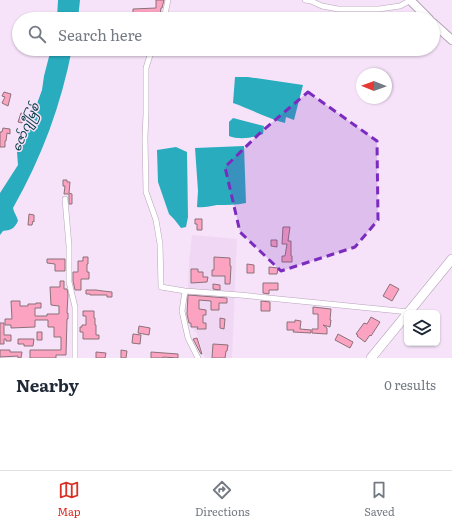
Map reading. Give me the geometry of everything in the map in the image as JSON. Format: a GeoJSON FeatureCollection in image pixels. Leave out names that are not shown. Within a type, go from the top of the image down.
{"type":"FeatureCollection","features":[{"type":"Feature","properties":{"kind":"highway"},"geometry":{"type":"LineString","coordinates":[[410,310],[452,259]]}},
{"type":"Feature","properties":{"kind":"highway"},"geometry":{"type":"LineString","coordinates":[[371,358],[404,318]]}},
{"type":"Feature","properties":{"kind":"main road"},"geometry":{"type":"LineString","coordinates":[[411,0],[422,12]]}},
{"type":"Feature","properties":{"kind":"main road"},"geometry":{"type":"LineString","coordinates":[[440,29],[452,40]]}},
{"type":"Feature","properties":{"kind":"street"},"geometry":{"type":"LineString","coordinates":[[165,12],[168,0]]}},
{"type":"Feature","properties":{"kind":"street"},"geometry":{"type":"LineString","coordinates":[[305,0],[311,0],[322,6],[338,9],[379,9],[400,6],[411,0]]}},
{"type":"Feature","properties":{"kind":"street"},"geometry":{"type":"LineString","coordinates":[[150,56],[146,68],[146,192],[156,220],[160,244],[161,287],[185,291],[240,295],[404,313]]}},
{"type":"Feature","properties":{"kind":"street"},"geometry":{"type":"LineString","coordinates":[[65,199],[69,246],[69,282],[75,307],[75,358]]}},
{"type":"Feature","properties":{"kind":"street"},"geometry":{"type":"LineString","coordinates":[[185,291],[182,311],[188,338],[198,358]]}},
{"type":"Feature","properties":{"kind":"highlighted area"},"geometry":{"type":"Polygon","coordinates":[[[308,92],[377,141],[378,220],[355,247],[281,271],[240,232],[225,167],[261,132],[308,92]]]}},
{"type":"Feature","properties":{"kind":"shaded area"},"geometry":{"type":"Polygon","coordinates":[[[192,235],[237,239],[232,358],[205,358],[196,332],[185,322],[192,235]]]}},
{"type":"Feature","properties":{"kind":"water"},"geometry":{"type":"Polygon","coordinates":[[[58,0],[80,0],[79,12],[57,12],[58,0]]]}},
{"type":"Feature","properties":{"kind":"water"},"geometry":{"type":"Polygon","coordinates":[[[49,56],[70,56],[56,110],[42,150],[13,208],[18,221],[14,227],[10,230],[3,231],[0,235],[0,193],[18,165],[17,152],[27,131],[42,90],[49,56]]]}},
{"type":"Feature","properties":{"kind":"water"},"geometry":{"type":"Polygon","coordinates":[[[235,77],[248,77],[303,85],[294,120],[286,117],[285,123],[233,103],[235,77]]]}},
{"type":"Feature","properties":{"kind":"water"},"geometry":{"type":"Polygon","coordinates":[[[233,118],[264,126],[263,134],[246,138],[229,136],[229,122],[233,118]]]}},
{"type":"Feature","properties":{"kind":"water"},"geometry":{"type":"Polygon","coordinates":[[[244,146],[246,203],[197,207],[198,191],[195,148],[244,146]]]}},
{"type":"Feature","properties":{"kind":"water"},"geometry":{"type":"Polygon","coordinates":[[[176,147],[187,152],[188,217],[186,227],[181,228],[169,214],[158,182],[157,150],[176,147]]]}},
{"type":"Feature","properties":{"kind":"building"},"geometry":{"type":"Polygon","coordinates":[[[156,0],[164,0],[161,12],[133,12],[133,9],[156,8],[156,0]]]}},
{"type":"Feature","properties":{"kind":"building"},"geometry":{"type":"Polygon","coordinates":[[[4,92],[11,94],[8,106],[2,103],[5,97],[2,96],[4,92]]]}},
{"type":"Feature","properties":{"kind":"building"},"geometry":{"type":"Polygon","coordinates":[[[21,113],[25,114],[22,123],[18,122],[21,113]]]}},
{"type":"Feature","properties":{"kind":"building"},"geometry":{"type":"Polygon","coordinates":[[[3,128],[10,129],[10,134],[7,133],[5,147],[0,147],[0,132],[2,132],[3,128]]]}},
{"type":"Feature","properties":{"kind":"building"},"geometry":{"type":"Polygon","coordinates":[[[63,180],[70,182],[69,193],[72,194],[72,204],[69,204],[69,194],[64,194],[65,186],[63,186],[63,180]]]}},
{"type":"Feature","properties":{"kind":"building"},"geometry":{"type":"Polygon","coordinates":[[[29,214],[34,215],[34,222],[33,221],[32,225],[28,225],[29,214]]]}},
{"type":"Feature","properties":{"kind":"building"},"geometry":{"type":"Polygon","coordinates":[[[195,219],[202,219],[202,230],[197,230],[195,219]]]}},
{"type":"Feature","properties":{"kind":"building"},"geometry":{"type":"Polygon","coordinates":[[[283,227],[290,227],[288,241],[291,241],[292,262],[282,262],[282,256],[285,256],[287,244],[282,244],[283,227]]]}},
{"type":"Feature","properties":{"kind":"building"},"geometry":{"type":"Polygon","coordinates":[[[271,240],[277,240],[277,247],[271,246],[271,240]]]}},
{"type":"Feature","properties":{"kind":"building"},"geometry":{"type":"Polygon","coordinates":[[[83,257],[88,257],[87,272],[89,272],[89,279],[81,279],[81,290],[75,290],[73,272],[78,272],[78,261],[83,261],[83,257]]]}},
{"type":"Feature","properties":{"kind":"building"},"geometry":{"type":"Polygon","coordinates":[[[214,257],[230,258],[230,284],[225,284],[225,276],[212,276],[212,270],[214,270],[214,257]]]}},
{"type":"Feature","properties":{"kind":"building"},"geometry":{"type":"Polygon","coordinates":[[[47,259],[65,259],[65,271],[55,271],[55,264],[47,263],[47,259]]]}},
{"type":"Feature","properties":{"kind":"building"},"geometry":{"type":"Polygon","coordinates":[[[247,264],[254,265],[254,273],[247,273],[247,264]]]}},
{"type":"Feature","properties":{"kind":"building"},"geometry":{"type":"Polygon","coordinates":[[[269,267],[278,268],[277,274],[269,274],[269,267]]]}},
{"type":"Feature","properties":{"kind":"building"},"geometry":{"type":"Polygon","coordinates":[[[191,269],[198,269],[198,272],[203,272],[203,277],[208,277],[207,282],[191,283],[191,269]]]}},
{"type":"Feature","properties":{"kind":"building"},"geometry":{"type":"Polygon","coordinates":[[[60,281],[64,281],[64,289],[67,289],[68,294],[66,355],[56,355],[56,358],[30,358],[30,350],[61,350],[61,337],[54,337],[54,327],[48,327],[48,320],[35,320],[35,327],[11,328],[11,325],[5,325],[5,319],[12,319],[11,301],[20,301],[20,306],[41,303],[41,308],[35,308],[35,316],[59,314],[59,306],[51,305],[50,287],[60,287],[60,281]]]}},
{"type":"Feature","properties":{"kind":"building"},"geometry":{"type":"Polygon","coordinates":[[[263,283],[278,283],[278,290],[269,290],[269,294],[263,293],[263,283]]]}},
{"type":"Feature","properties":{"kind":"building"},"geometry":{"type":"Polygon","coordinates":[[[213,284],[220,285],[220,290],[213,289],[213,284]]]}},
{"type":"Feature","properties":{"kind":"building"},"geometry":{"type":"Polygon","coordinates":[[[390,284],[399,289],[392,301],[383,296],[390,284]]]}},
{"type":"Feature","properties":{"kind":"building"},"geometry":{"type":"Polygon","coordinates":[[[86,290],[112,292],[112,297],[107,297],[107,295],[86,294],[86,290]]]}},
{"type":"Feature","properties":{"kind":"building"},"geometry":{"type":"Polygon","coordinates":[[[188,295],[227,298],[227,303],[219,303],[219,310],[211,310],[211,301],[199,300],[199,309],[206,310],[206,315],[203,315],[203,323],[206,323],[206,329],[197,329],[198,327],[191,327],[191,323],[189,323],[187,314],[188,295]]]}},
{"type":"Feature","properties":{"kind":"building"},"geometry":{"type":"Polygon","coordinates":[[[261,301],[270,302],[270,311],[261,311],[261,301]]]}},
{"type":"Feature","properties":{"kind":"building"},"geometry":{"type":"Polygon","coordinates":[[[313,307],[331,309],[330,327],[323,325],[327,328],[327,334],[312,333],[312,329],[318,329],[318,314],[313,314],[313,307]]]}},
{"type":"Feature","properties":{"kind":"building"},"geometry":{"type":"Polygon","coordinates":[[[83,311],[94,311],[96,335],[99,335],[99,339],[83,339],[83,332],[80,332],[80,327],[82,327],[82,325],[86,325],[86,316],[83,316],[83,311]]]}},
{"type":"Feature","properties":{"kind":"building"},"geometry":{"type":"Polygon","coordinates":[[[371,317],[380,322],[365,342],[356,334],[364,323],[367,324],[371,317]]]}},
{"type":"Feature","properties":{"kind":"building"},"geometry":{"type":"Polygon","coordinates":[[[220,318],[225,319],[224,329],[220,328],[220,318]]]}},
{"type":"Feature","properties":{"kind":"building"},"geometry":{"type":"Polygon","coordinates":[[[295,320],[301,321],[300,329],[311,330],[311,333],[293,332],[294,330],[287,330],[287,322],[295,322],[295,320]]]}},
{"type":"Feature","properties":{"kind":"building"},"geometry":{"type":"Polygon","coordinates":[[[0,323],[4,323],[4,335],[11,335],[11,341],[6,341],[6,339],[4,339],[4,344],[0,344],[0,323]]]}},
{"type":"Feature","properties":{"kind":"building"},"geometry":{"type":"Polygon","coordinates":[[[139,326],[150,328],[149,335],[138,333],[139,326]]]}},
{"type":"Feature","properties":{"kind":"building"},"geometry":{"type":"Polygon","coordinates":[[[37,332],[42,332],[42,340],[37,340],[37,332]]]}},
{"type":"Feature","properties":{"kind":"building"},"geometry":{"type":"Polygon","coordinates":[[[133,334],[141,335],[140,344],[132,343],[133,334]]]}},
{"type":"Feature","properties":{"kind":"building"},"geometry":{"type":"Polygon","coordinates":[[[338,334],[353,342],[350,348],[335,340],[338,334]]]}},
{"type":"Feature","properties":{"kind":"building"},"geometry":{"type":"Polygon","coordinates":[[[197,338],[202,354],[193,339],[197,338]]]}},
{"type":"Feature","properties":{"kind":"building"},"geometry":{"type":"Polygon","coordinates":[[[18,339],[34,339],[33,346],[18,344],[18,339]]]}},
{"type":"Feature","properties":{"kind":"building"},"geometry":{"type":"Polygon","coordinates":[[[213,344],[228,345],[225,358],[212,358],[213,344]]]}},
{"type":"Feature","properties":{"kind":"building"},"geometry":{"type":"Polygon","coordinates":[[[0,350],[22,352],[21,358],[18,358],[18,356],[0,357],[0,350]]]}},
{"type":"Feature","properties":{"kind":"building"},"geometry":{"type":"Polygon","coordinates":[[[121,350],[127,351],[126,358],[121,358],[121,350]]]}},
{"type":"Feature","properties":{"kind":"building"},"geometry":{"type":"Polygon","coordinates":[[[96,352],[106,353],[105,358],[96,358],[96,352]]]}},
{"type":"Feature","properties":{"kind":"building"},"geometry":{"type":"Polygon","coordinates":[[[151,352],[178,354],[178,358],[151,358],[151,352]]]}},
{"type":"Feature","properties":{"kind":"water label","name":"ဇော်ဂျီမြစ်"},"geometry":{"type":"Point","coordinates":[25,127]}}]}
